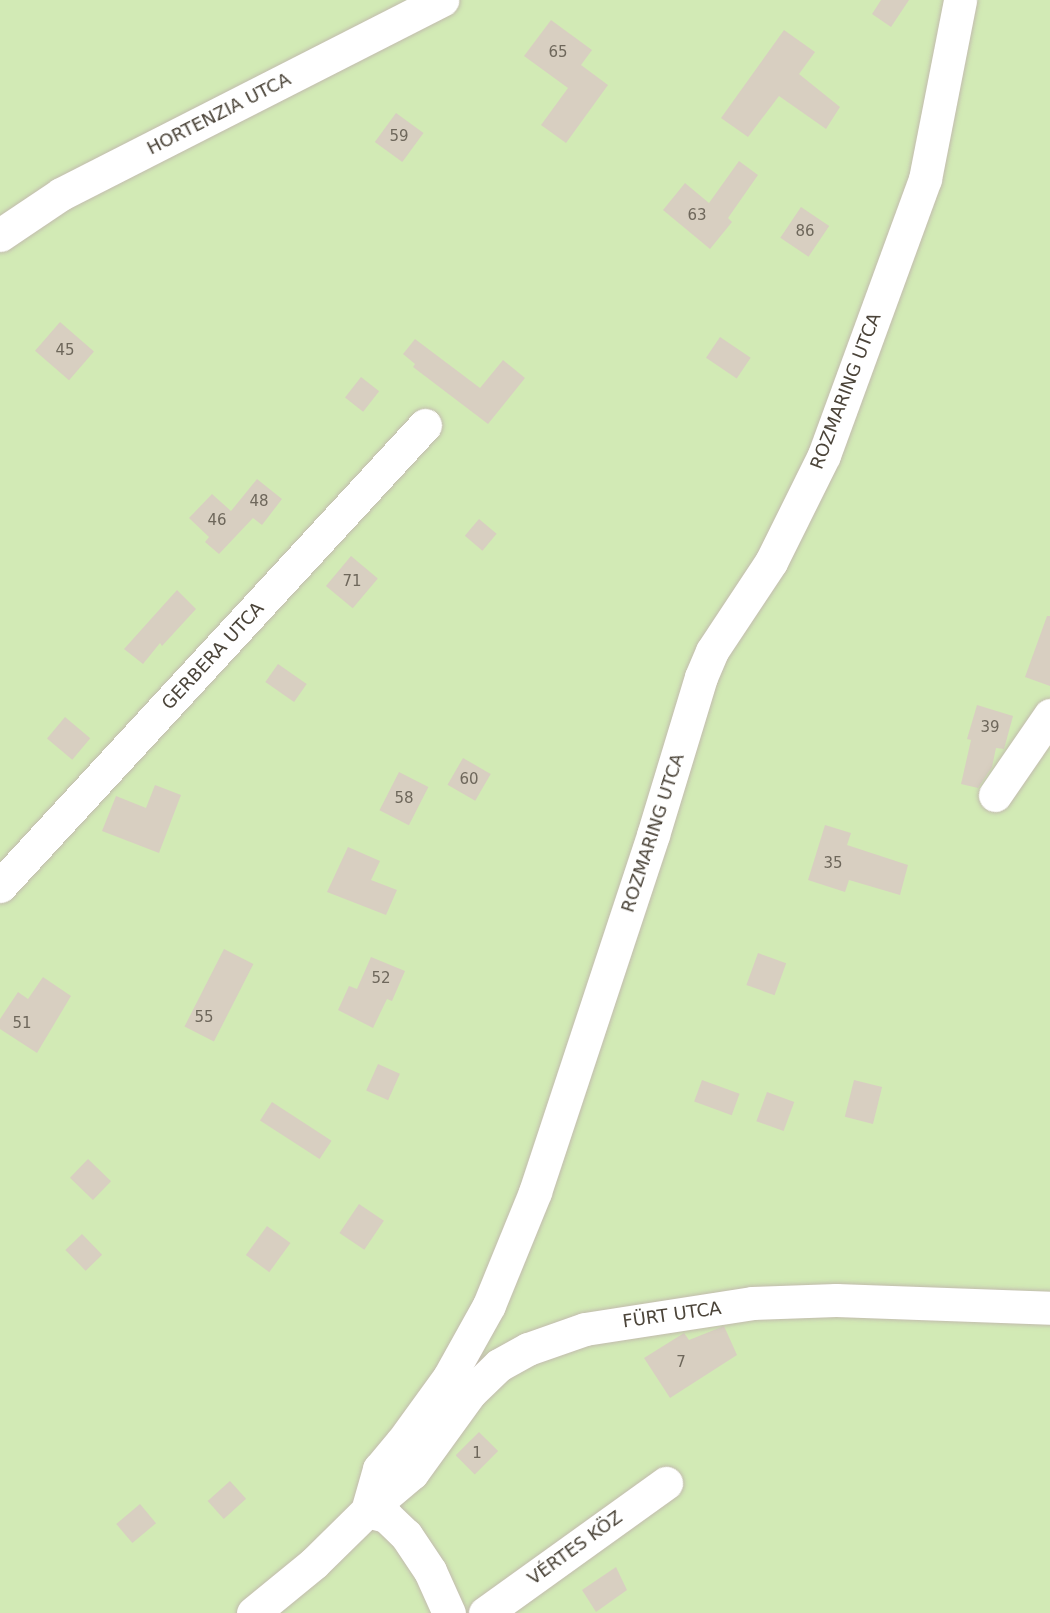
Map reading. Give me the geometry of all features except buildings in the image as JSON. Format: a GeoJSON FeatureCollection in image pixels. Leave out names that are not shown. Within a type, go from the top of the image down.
{"type":"FeatureCollection","features":[{"type":"Feature","properties":{"kind":"street","name":"HORTENZIA UTCA"},"geometry":{"type":"LineString","coordinates":[[0,235],[61,194],[442,0]]}},
{"type":"Feature","properties":{"kind":"street","name":"ROZMARING UTCA"},"geometry":{"type":"LineString","coordinates":[[254,1613],[314,1563],[367,1511],[379,1469],[402,1442],[449,1377],[489,1305],[535,1192],[653,835],[701,677],[712,651],[771,562],[824,455],[925,179],[960,0]]}},
{"type":"Feature","properties":{"kind":"street","name":"GERBERA UTCA"},"geometry":{"type":"LineString","coordinates":[[0,886],[425,425]]}},
{"type":"Feature","properties":{"kind":"street"},"geometry":{"type":"LineString","coordinates":[[995,795],[1050,715]]}},
{"type":"Feature","properties":{"kind":"street","name":"FÜRT UTCA"},"geometry":{"type":"LineString","coordinates":[[367,1511],[412,1473],[470,1393],[499,1365],[528,1349],[585,1329],[752,1303],[836,1300],[1050,1308]]}},
{"type":"Feature","properties":{"kind":"street","name":"VÉRTES KÖZ"},"geometry":{"type":"LineString","coordinates":[[485,1613],[666,1483]]}},
{"type":"Feature","properties":{"kind":"street"},"geometry":{"type":"LineString","coordinates":[[367,1511],[386,1516],[406,1535],[430,1571],[449,1613]]}},
{"type":"Feature","properties":{"kind":"green space"},"geometry":{"type":"Polygon","coordinates":[[[0,0],[1050,0],[1050,1613],[0,1613],[0,0]]]}}]}
